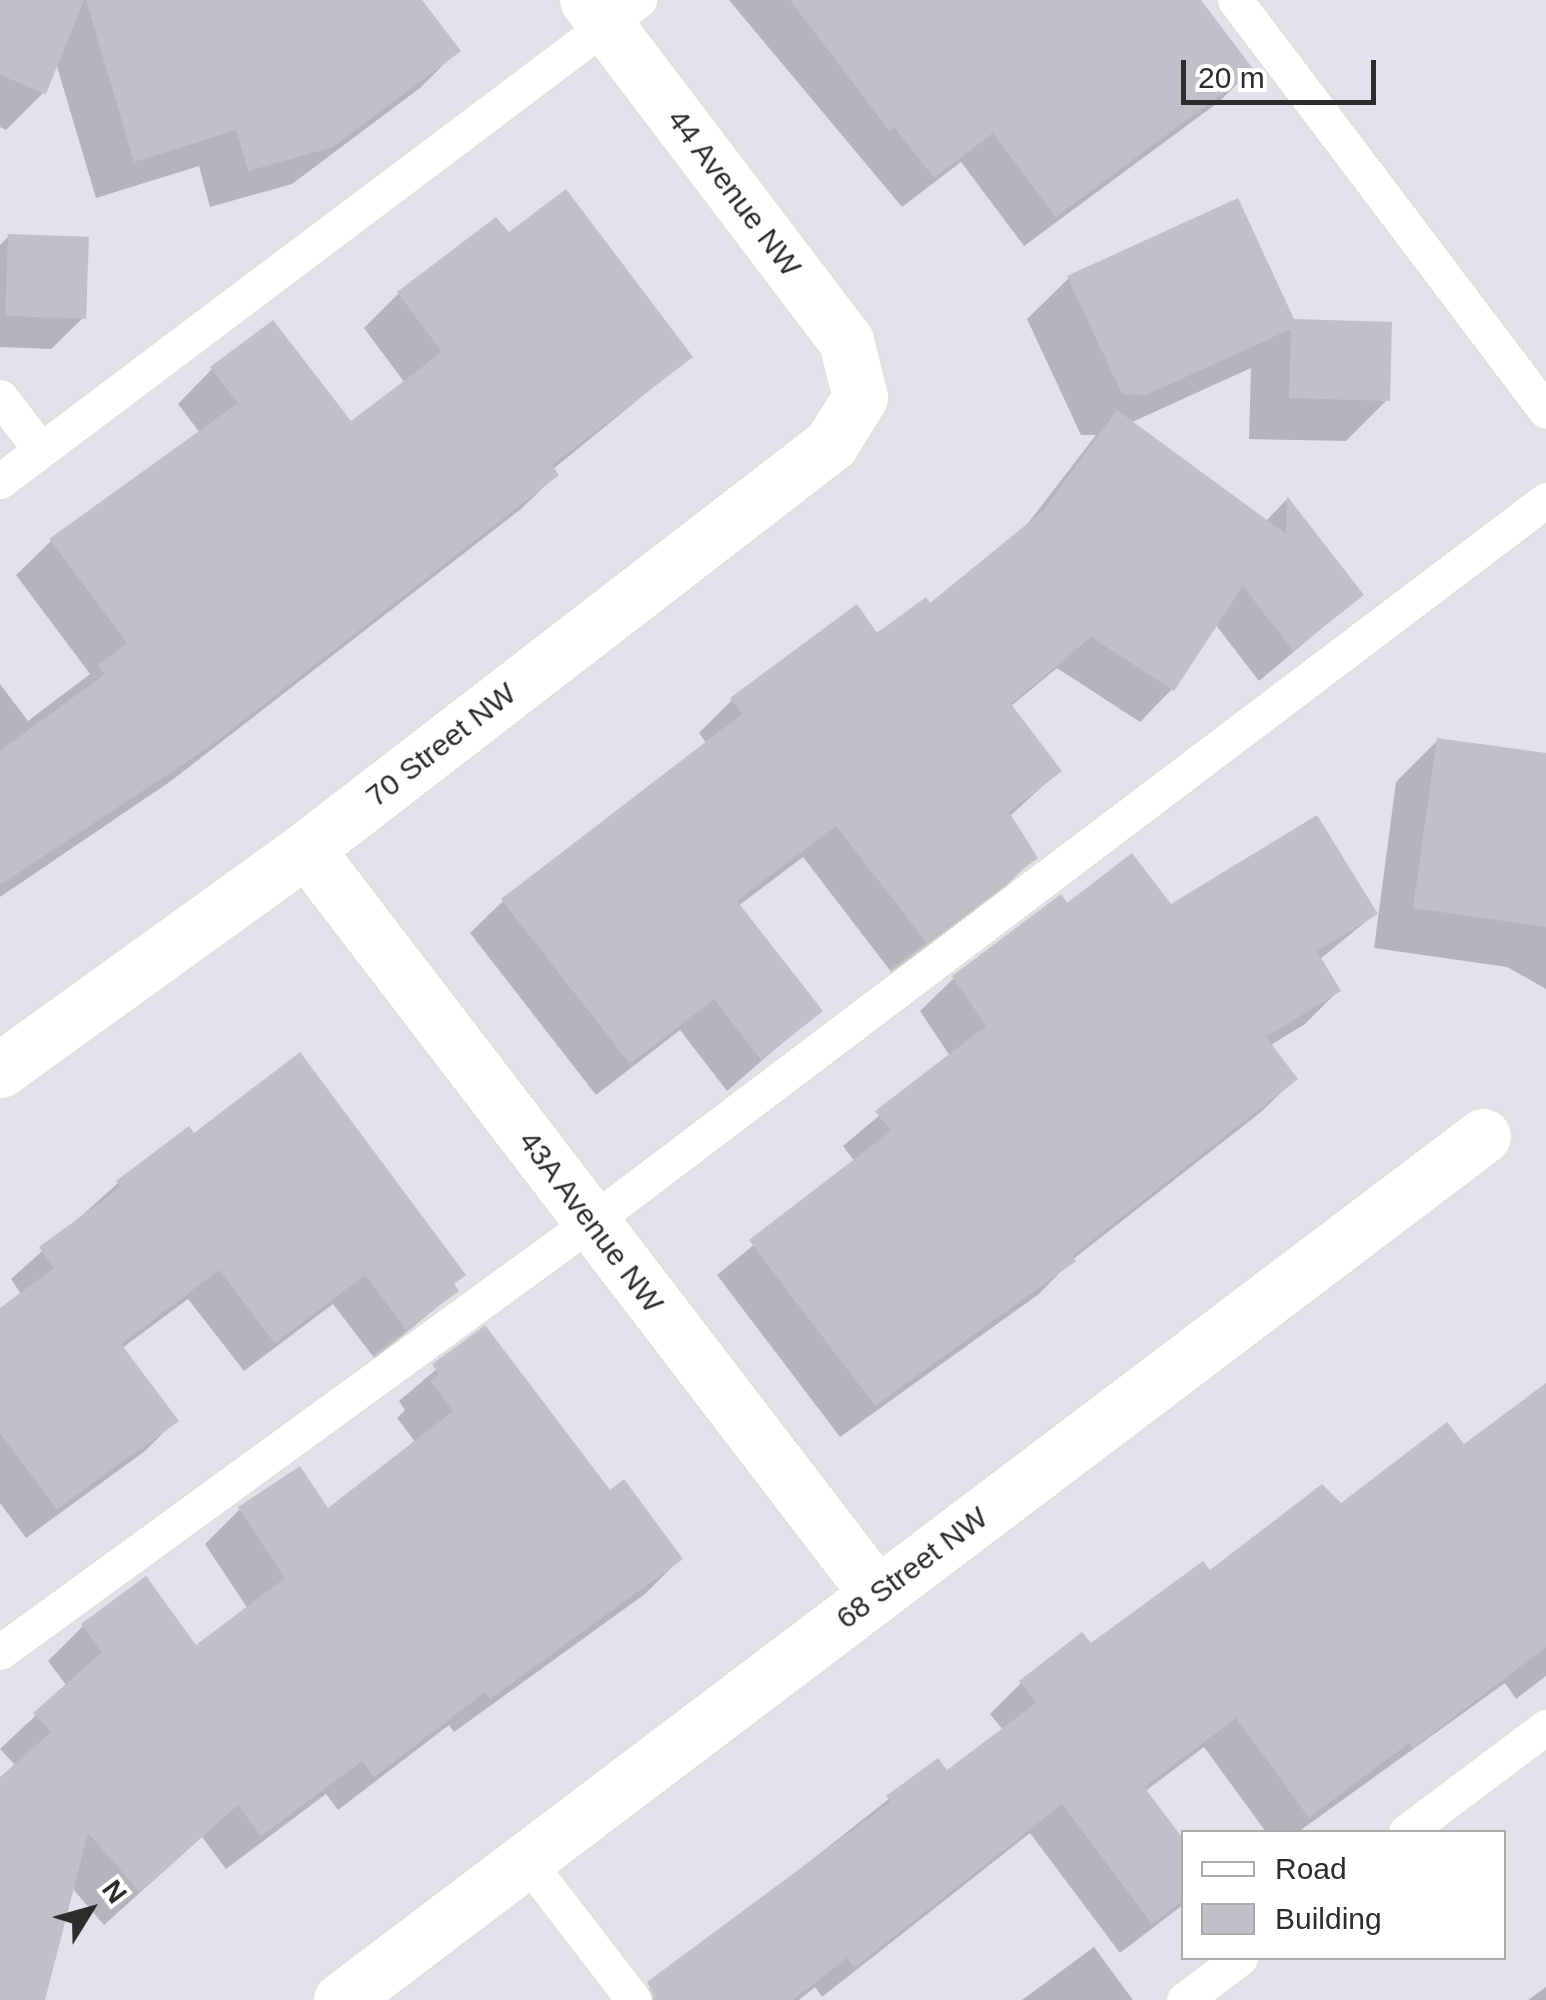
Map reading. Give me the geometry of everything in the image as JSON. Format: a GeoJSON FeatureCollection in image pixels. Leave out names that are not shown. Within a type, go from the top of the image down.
{"type":"FeatureCollection","features":[{"type":"Feature","properties":{"kind":"street","name":"44 Avenue NW"},"geometry":{"type":"LineString","coordinates":[[611,8],[846,341],[860,397]]}},
{"type":"Feature","properties":{"kind":"street","name":"70 Street NW"},"geometry":{"type":"LineString","coordinates":[[0,1070],[306,849],[832,444],[860,397]]}},
{"type":"Feature","properties":{"kind":"street","name":"43A Avenue NW"},"geometry":{"type":"LineString","coordinates":[[306,849],[877,1594]]}},
{"type":"Feature","properties":{"kind":"street","name":"68 Street NW"},"geometry":{"type":"LineString","coordinates":[[341,2000],[1483,1136]]}},
{"type":"Feature","properties":{"kind":"lane"},"geometry":{"type":"LineString","coordinates":[[1235,0],[1546,411]]}},
{"type":"Feature","properties":{"kind":"lane"},"geometry":{"type":"LineString","coordinates":[[0,480],[611,8]]}},
{"type":"Feature","properties":{"kind":"lane"},"geometry":{"type":"LineString","coordinates":[[0,397],[40,449]]}},
{"type":"Feature","properties":{"kind":"lane"},"geometry":{"type":"LineString","coordinates":[[0,1652],[591,1222],[1546,500]]}},
{"type":"Feature","properties":{"kind":"lane"},"geometry":{"type":"LineString","coordinates":[[1409,1830],[1546,1727]]}},
{"type":"Feature","properties":{"kind":"lane"},"geometry":{"type":"LineString","coordinates":[[526,1860],[634,2000]]}},
{"type":"Feature","properties":{"kind":"lane"},"geometry":{"type":"LineString","coordinates":[[1184,2000],[1237,1960]]}},
{"type":"Feature","properties":{"kind":"building"},"geometry":{"type":"Polygon","coordinates":[[[0,0],[84,0],[46,94],[0,75],[0,0]]]}},
{"type":"Feature","properties":{"kind":"building"},"geometry":{"type":"Polygon","coordinates":[[[86,0],[422,0],[461,51],[333,147],[248,171],[236,130],[134,162],[86,0]]]}},
{"type":"Feature","properties":{"kind":"building"},"geometry":{"type":"Polygon","coordinates":[[[790,0],[1201,0],[1254,70],[1056,217],[993,133],[934,178],[894,127],[889,131],[790,0]]]}},
{"type":"Feature","properties":{"kind":"building"},"geometry":{"type":"Polygon","coordinates":[[[566,189],[693,357],[552,465],[559,475],[209,747],[0,885],[0,751],[105,674],[98,665],[127,643],[49,539],[238,403],[210,367],[273,320],[351,421],[442,352],[397,292],[496,217],[509,232],[566,189]]]}},
{"type":"Feature","properties":{"kind":"building"},"geometry":{"type":"Polygon","coordinates":[[[1238,198],[1294,319],[1392,322],[1390,401],[1289,398],[1291,329],[1146,395],[1122,394],[1067,276],[1238,198]]]}},
{"type":"Feature","properties":{"kind":"building"},"geometry":{"type":"Polygon","coordinates":[[[8,234],[89,237],[86,319],[5,316],[8,234]]]}},
{"type":"Feature","properties":{"kind":"building"},"geometry":{"type":"Polygon","coordinates":[[[1117,410],[1286,534],[1287,496],[1364,595],[1293,651],[1243,586],[1174,691],[1091,637],[1011,704],[1062,771],[1009,812],[1038,858],[926,942],[836,826],[737,901],[823,1011],[761,1060],[714,999],[630,1064],[501,899],[742,714],[730,698],[857,604],[877,633],[926,597],[930,603],[1043,511],[1117,410]]]}},
{"type":"Feature","properties":{"kind":"building"},"geometry":{"type":"Polygon","coordinates":[[[1437,738],[1546,753],[1546,927],[1413,908],[1437,738]]]}},
{"type":"Feature","properties":{"kind":"building"},"geometry":{"type":"Polygon","coordinates":[[[1317,815],[1378,914],[1317,951],[1341,991],[1266,1037],[1298,1079],[1072,1256],[1076,1261],[875,1406],[749,1240],[891,1131],[875,1111],[986,1026],[952,976],[1061,894],[1067,903],[1132,853],[1171,904],[1317,815]]]}},
{"type":"Feature","properties":{"kind":"building"},"geometry":{"type":"Polygon","coordinates":[[[300,1052],[466,1275],[454,1284],[459,1291],[406,1330],[365,1275],[275,1343],[219,1270],[121,1344],[179,1421],[57,1509],[0,1433],[0,1308],[54,1268],[39,1247],[121,1187],[116,1181],[189,1126],[194,1133],[300,1052]]]}},
{"type":"Feature","properties":{"kind":"building"},"geometry":{"type":"Polygon","coordinates":[[[485,1325],[610,1490],[624,1479],[683,1559],[490,1699],[485,1692],[374,1777],[362,1761],[261,1836],[238,1805],[140,1892],[88,1833],[45,2000],[0,2000],[0,1777],[51,1732],[33,1713],[102,1652],[81,1624],[146,1576],[196,1645],[285,1578],[238,1507],[300,1466],[328,1508],[453,1411],[430,1381],[439,1374],[432,1364],[485,1325]]]}},
{"type":"Feature","properties":{"kind":"building"},"geometry":{"type":"Polygon","coordinates":[[[1546,1383],[1546,1647],[1413,1748],[1409,1743],[1309,1818],[1236,1718],[1144,1787],[1181,1836],[1181,1902],[1152,1924],[1062,1804],[854,1968],[847,1958],[793,2000],[655,2000],[647,1982],[890,1802],[886,1796],[938,1758],[947,1770],[1036,1703],[1019,1681],[1082,1632],[1091,1643],[1203,1561],[1210,1570],[1322,1484],[1341,1503],[1447,1422],[1464,1444],[1546,1383]]]}}]}
